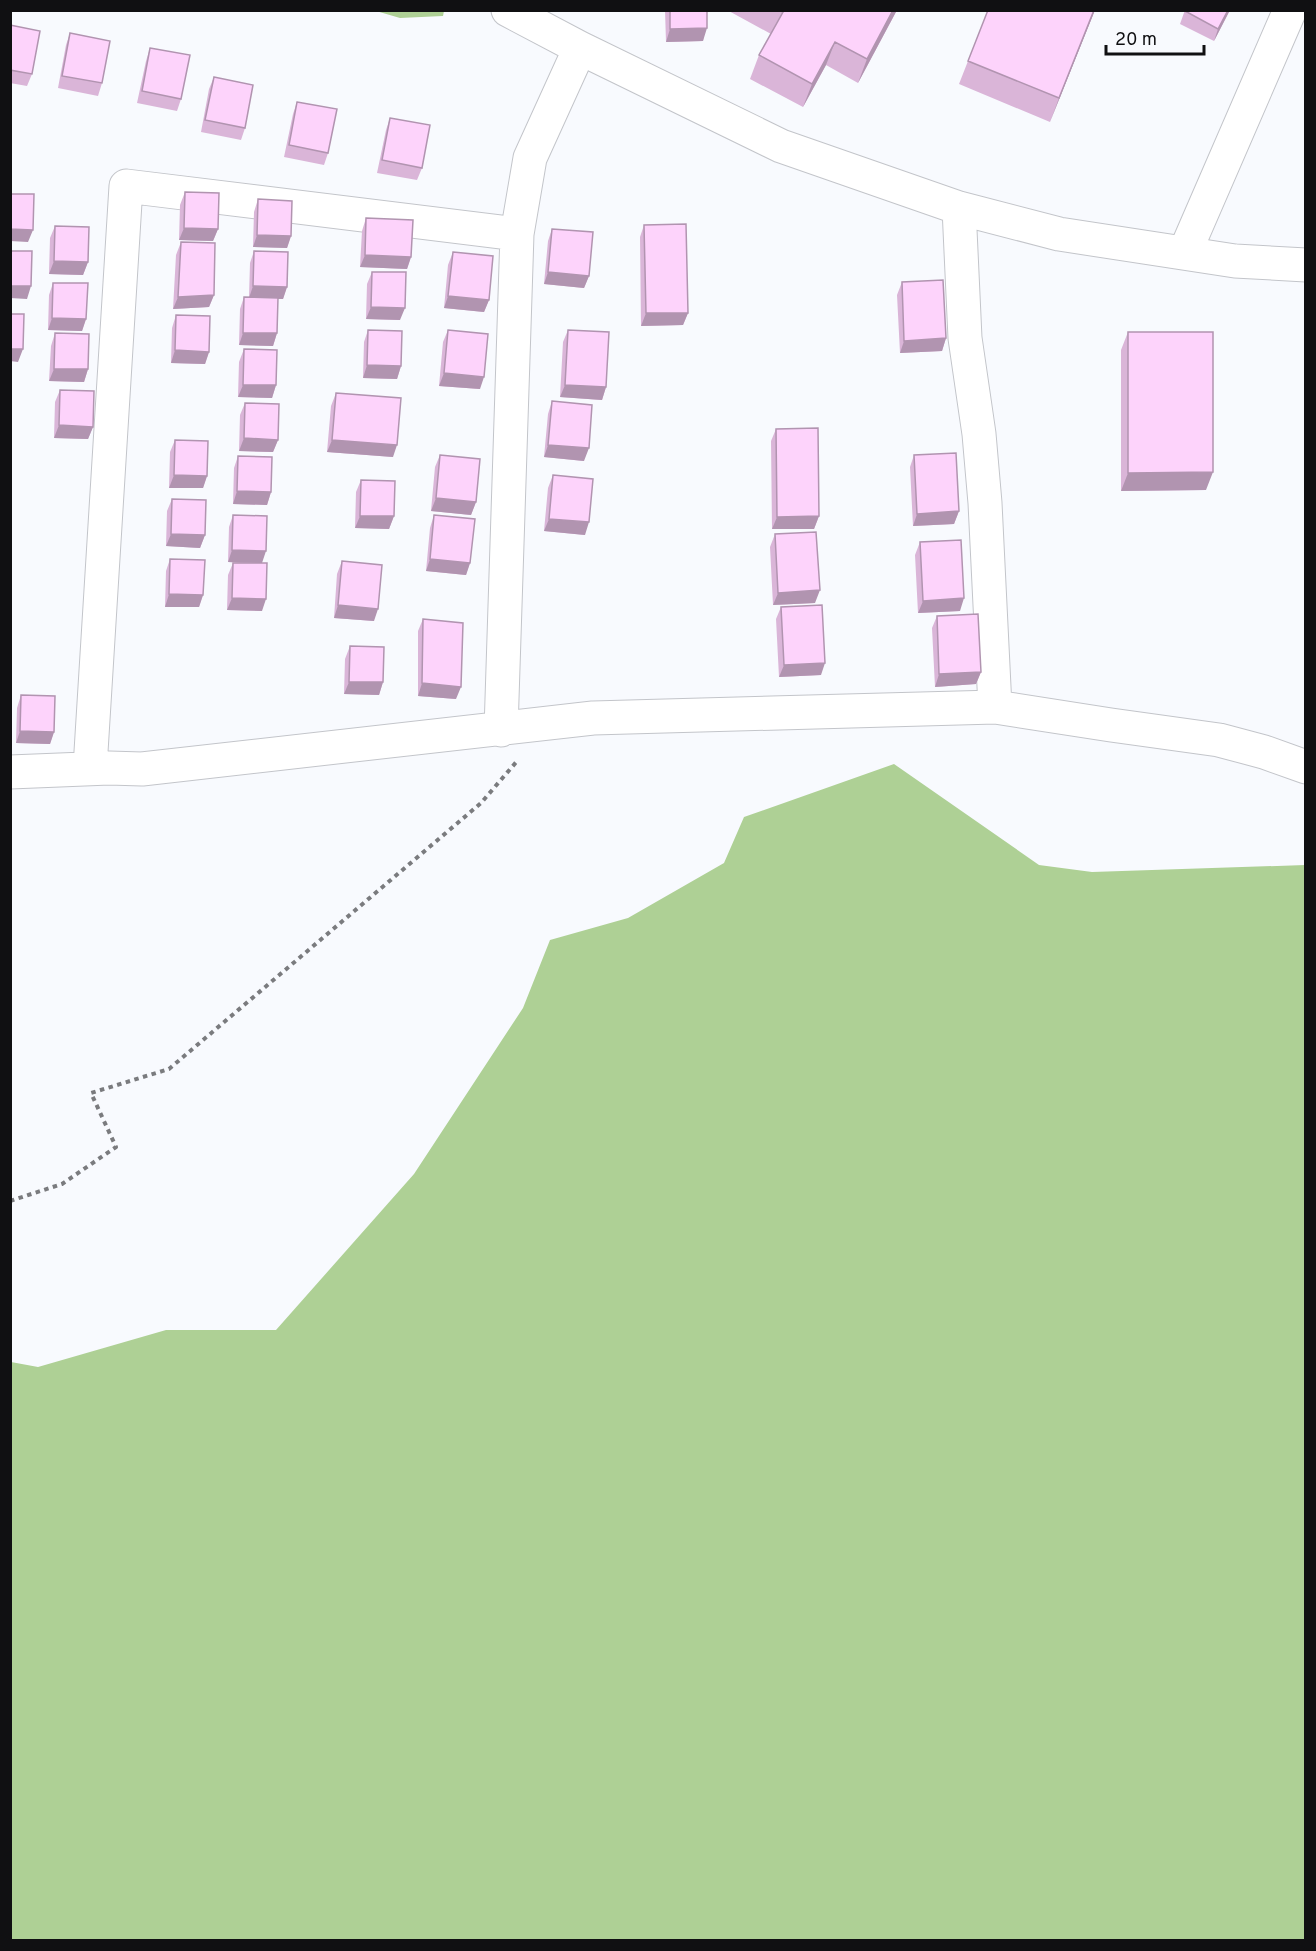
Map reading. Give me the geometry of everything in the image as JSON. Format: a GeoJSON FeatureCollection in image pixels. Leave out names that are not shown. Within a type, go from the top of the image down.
{"type":"FeatureCollection","features":[{"type":"Feature","properties":{"kind":"street"},"geometry":{"type":"LineString","coordinates":[[508,10],[579,48],[781,146],[959,208],[1059,234],[1235,261],[1305,265]]}},
{"type":"Feature","properties":{"kind":"street"},"geometry":{"type":"LineString","coordinates":[[1185,252],[1290,10]]}},
{"type":"Feature","properties":{"kind":"street"},"geometry":{"type":"LineString","coordinates":[[501,730],[517,234],[530,158],[579,48]]}},
{"type":"Feature","properties":{"kind":"street"},"geometry":{"type":"LineString","coordinates":[[90,768],[126,186],[517,234]]}},
{"type":"Feature","properties":{"kind":"street"},"geometry":{"type":"LineString","coordinates":[[959,208],[965,338],[979,434],[985,503],[995,707]]}},
{"type":"Feature","properties":{"kind":"street"},"geometry":{"type":"LineString","coordinates":[[10,772],[90,768],[142,770],[593,718],[995,707],[1219,740],[1264,752],[1305,767]]}},
{"type":"Feature","properties":{"kind":"path"},"geometry":{"type":"LineString","coordinates":[[10,1201],[62,1184],[116,1147],[91,1093],[169,1069],[482,804],[550,723]]}},
{"type":"Feature","properties":{"kind":"green space"},"geometry":{"type":"Polygon","coordinates":[[[444,10],[443,16],[400,18],[376,11],[444,10]]]}},
{"type":"Feature","properties":{"kind":"green space"},"geometry":{"type":"Polygon","coordinates":[[[894,764],[1039,865],[1092,872],[1305,865],[1305,1940],[11,1940],[11,1362],[38,1367],[166,1330],[276,1330],[414,1174],[523,1008],[550,940],[628,918],[724,863],[744,817],[894,764]]]}},
{"type":"Feature","properties":{"kind":"building"},"geometry":{"type":"Polygon","coordinates":[[[670,10],[707,10],[707,28],[670,29],[670,10]]]}},
{"type":"Feature","properties":{"kind":"building"},"geometry":{"type":"Polygon","coordinates":[[[779,10],[893,10],[867,59],[835,42],[812,84],[759,55],[783,12],[779,10]]]}},
{"type":"Feature","properties":{"kind":"building"},"geometry":{"type":"Polygon","coordinates":[[[988,10],[1094,10],[1059,98],[968,61],[988,10]]]}},
{"type":"Feature","properties":{"kind":"building"},"geometry":{"type":"Polygon","coordinates":[[[1185,10],[1228,10],[1218,29],[1185,10]]]}},
{"type":"Feature","properties":{"kind":"building"},"geometry":{"type":"Polygon","coordinates":[[[10,25],[40,31],[32,74],[10,70],[10,25]]]}},
{"type":"Feature","properties":{"kind":"building"},"geometry":{"type":"Polygon","coordinates":[[[70,33],[110,41],[102,83],[62,76],[70,33]]]}},
{"type":"Feature","properties":{"kind":"building"},"geometry":{"type":"Polygon","coordinates":[[[150,48],[190,55],[181,99],[142,91],[150,48]]]}},
{"type":"Feature","properties":{"kind":"building"},"geometry":{"type":"Polygon","coordinates":[[[214,77],[253,85],[245,128],[205,120],[214,77]]]}},
{"type":"Feature","properties":{"kind":"building"},"geometry":{"type":"Polygon","coordinates":[[[297,102],[337,109],[328,153],[289,145],[297,102]]]}},
{"type":"Feature","properties":{"kind":"building"},"geometry":{"type":"Polygon","coordinates":[[[390,118],[430,125],[422,168],[382,160],[390,118]]]}},
{"type":"Feature","properties":{"kind":"building"},"geometry":{"type":"Polygon","coordinates":[[[185,192],[219,193],[218,229],[184,228],[185,192]]]}},
{"type":"Feature","properties":{"kind":"building"},"geometry":{"type":"Polygon","coordinates":[[[10,194],[34,194],[33,230],[10,229],[10,194]]]}},
{"type":"Feature","properties":{"kind":"building"},"geometry":{"type":"Polygon","coordinates":[[[258,199],[292,201],[291,236],[257,235],[258,199]]]}},
{"type":"Feature","properties":{"kind":"building"},"geometry":{"type":"Polygon","coordinates":[[[366,218],[413,220],[411,257],[365,255],[366,218]]]}},
{"type":"Feature","properties":{"kind":"building"},"geometry":{"type":"Polygon","coordinates":[[[686,224],[688,313],[646,313],[644,225],[686,224]]]}},
{"type":"Feature","properties":{"kind":"building"},"geometry":{"type":"Polygon","coordinates":[[[55,226],[89,227],[88,262],[54,261],[55,226]]]}},
{"type":"Feature","properties":{"kind":"building"},"geometry":{"type":"Polygon","coordinates":[[[552,229],[593,232],[589,276],[548,272],[552,229]]]}},
{"type":"Feature","properties":{"kind":"building"},"geometry":{"type":"Polygon","coordinates":[[[181,242],[215,243],[214,295],[178,297],[181,242]]]}},
{"type":"Feature","properties":{"kind":"building"},"geometry":{"type":"Polygon","coordinates":[[[10,251],[32,251],[31,286],[10,286],[10,251]]]}},
{"type":"Feature","properties":{"kind":"building"},"geometry":{"type":"Polygon","coordinates":[[[254,251],[288,252],[287,287],[253,286],[254,251]]]}},
{"type":"Feature","properties":{"kind":"building"},"geometry":{"type":"Polygon","coordinates":[[[453,252],[493,256],[489,300],[448,296],[453,252]]]}},
{"type":"Feature","properties":{"kind":"building"},"geometry":{"type":"Polygon","coordinates":[[[372,272],[406,272],[405,308],[371,307],[372,272]]]}},
{"type":"Feature","properties":{"kind":"building"},"geometry":{"type":"Polygon","coordinates":[[[943,280],[946,338],[904,341],[902,282],[943,280]]]}},
{"type":"Feature","properties":{"kind":"building"},"geometry":{"type":"Polygon","coordinates":[[[53,283],[88,283],[86,319],[52,318],[53,283]]]}},
{"type":"Feature","properties":{"kind":"building"},"geometry":{"type":"Polygon","coordinates":[[[244,297],[278,298],[277,333],[243,333],[244,297]]]}},
{"type":"Feature","properties":{"kind":"building"},"geometry":{"type":"Polygon","coordinates":[[[10,314],[24,314],[23,349],[10,349],[10,314]]]}},
{"type":"Feature","properties":{"kind":"building"},"geometry":{"type":"Polygon","coordinates":[[[176,315],[210,316],[209,352],[175,350],[176,315]]]}},
{"type":"Feature","properties":{"kind":"building"},"geometry":{"type":"Polygon","coordinates":[[[368,330],[402,331],[401,366],[367,365],[368,330]]]}},
{"type":"Feature","properties":{"kind":"building"},"geometry":{"type":"Polygon","coordinates":[[[448,330],[488,334],[484,377],[444,373],[448,330]]]}},
{"type":"Feature","properties":{"kind":"building"},"geometry":{"type":"Polygon","coordinates":[[[568,330],[609,332],[606,387],[565,385],[568,330]]]}},
{"type":"Feature","properties":{"kind":"building"},"geometry":{"type":"Polygon","coordinates":[[[1128,332],[1213,332],[1213,472],[1128,473],[1128,332]]]}},
{"type":"Feature","properties":{"kind":"building"},"geometry":{"type":"Polygon","coordinates":[[[55,333],[89,334],[88,369],[54,369],[55,333]]]}},
{"type":"Feature","properties":{"kind":"building"},"geometry":{"type":"Polygon","coordinates":[[[244,349],[277,350],[276,385],[243,385],[244,349]]]}},
{"type":"Feature","properties":{"kind":"building"},"geometry":{"type":"Polygon","coordinates":[[[60,390],[94,391],[93,427],[59,425],[60,390]]]}},
{"type":"Feature","properties":{"kind":"building"},"geometry":{"type":"Polygon","coordinates":[[[336,393],[401,398],[397,445],[332,440],[336,393]]]}},
{"type":"Feature","properties":{"kind":"building"},"geometry":{"type":"Polygon","coordinates":[[[552,401],[592,405],[589,448],[548,445],[552,401]]]}},
{"type":"Feature","properties":{"kind":"building"},"geometry":{"type":"Polygon","coordinates":[[[245,403],[279,404],[278,440],[244,438],[245,403]]]}},
{"type":"Feature","properties":{"kind":"building"},"geometry":{"type":"Polygon","coordinates":[[[818,428],[819,516],[777,517],[776,429],[818,428]]]}},
{"type":"Feature","properties":{"kind":"building"},"geometry":{"type":"Polygon","coordinates":[[[175,440],[208,441],[207,476],[174,475],[175,440]]]}},
{"type":"Feature","properties":{"kind":"building"},"geometry":{"type":"Polygon","coordinates":[[[956,453],[959,511],[917,514],[914,455],[956,453]]]}},
{"type":"Feature","properties":{"kind":"building"},"geometry":{"type":"Polygon","coordinates":[[[440,455],[480,459],[476,502],[436,498],[440,455]]]}},
{"type":"Feature","properties":{"kind":"building"},"geometry":{"type":"Polygon","coordinates":[[[238,456],[272,457],[271,492],[237,491],[238,456]]]}},
{"type":"Feature","properties":{"kind":"building"},"geometry":{"type":"Polygon","coordinates":[[[553,475],[593,479],[589,522],[549,519],[553,475]]]}},
{"type":"Feature","properties":{"kind":"building"},"geometry":{"type":"Polygon","coordinates":[[[361,480],[395,481],[394,516],[360,516],[361,480]]]}},
{"type":"Feature","properties":{"kind":"building"},"geometry":{"type":"Polygon","coordinates":[[[172,499],[206,500],[205,535],[171,534],[172,499]]]}},
{"type":"Feature","properties":{"kind":"building"},"geometry":{"type":"Polygon","coordinates":[[[233,515],[267,516],[266,551],[232,550],[233,515]]]}},
{"type":"Feature","properties":{"kind":"building"},"geometry":{"type":"Polygon","coordinates":[[[434,515],[475,519],[470,563],[430,559],[434,515]]]}},
{"type":"Feature","properties":{"kind":"building"},"geometry":{"type":"Polygon","coordinates":[[[816,532],[820,590],[778,593],[775,534],[816,532]]]}},
{"type":"Feature","properties":{"kind":"building"},"geometry":{"type":"Polygon","coordinates":[[[961,540],[964,598],[923,601],[920,542],[961,540]]]}},
{"type":"Feature","properties":{"kind":"building"},"geometry":{"type":"Polygon","coordinates":[[[170,559],[205,560],[203,595],[169,594],[170,559]]]}},
{"type":"Feature","properties":{"kind":"building"},"geometry":{"type":"Polygon","coordinates":[[[342,561],[382,565],[378,609],[338,605],[342,561]]]}},
{"type":"Feature","properties":{"kind":"building"},"geometry":{"type":"Polygon","coordinates":[[[233,563],[267,563],[266,599],[232,598],[233,563]]]}},
{"type":"Feature","properties":{"kind":"building"},"geometry":{"type":"Polygon","coordinates":[[[822,605],[825,663],[784,665],[781,607],[822,605]]]}},
{"type":"Feature","properties":{"kind":"building"},"geometry":{"type":"Polygon","coordinates":[[[978,614],[981,672],[939,674],[937,616],[978,614]]]}},
{"type":"Feature","properties":{"kind":"building"},"geometry":{"type":"Polygon","coordinates":[[[423,619],[463,623],[461,687],[422,683],[423,619]]]}},
{"type":"Feature","properties":{"kind":"building"},"geometry":{"type":"Polygon","coordinates":[[[350,646],[384,647],[383,682],[349,682],[350,646]]]}},
{"type":"Feature","properties":{"kind":"building"},"geometry":{"type":"Polygon","coordinates":[[[21,695],[55,696],[54,732],[20,731],[21,695]]]}}]}
